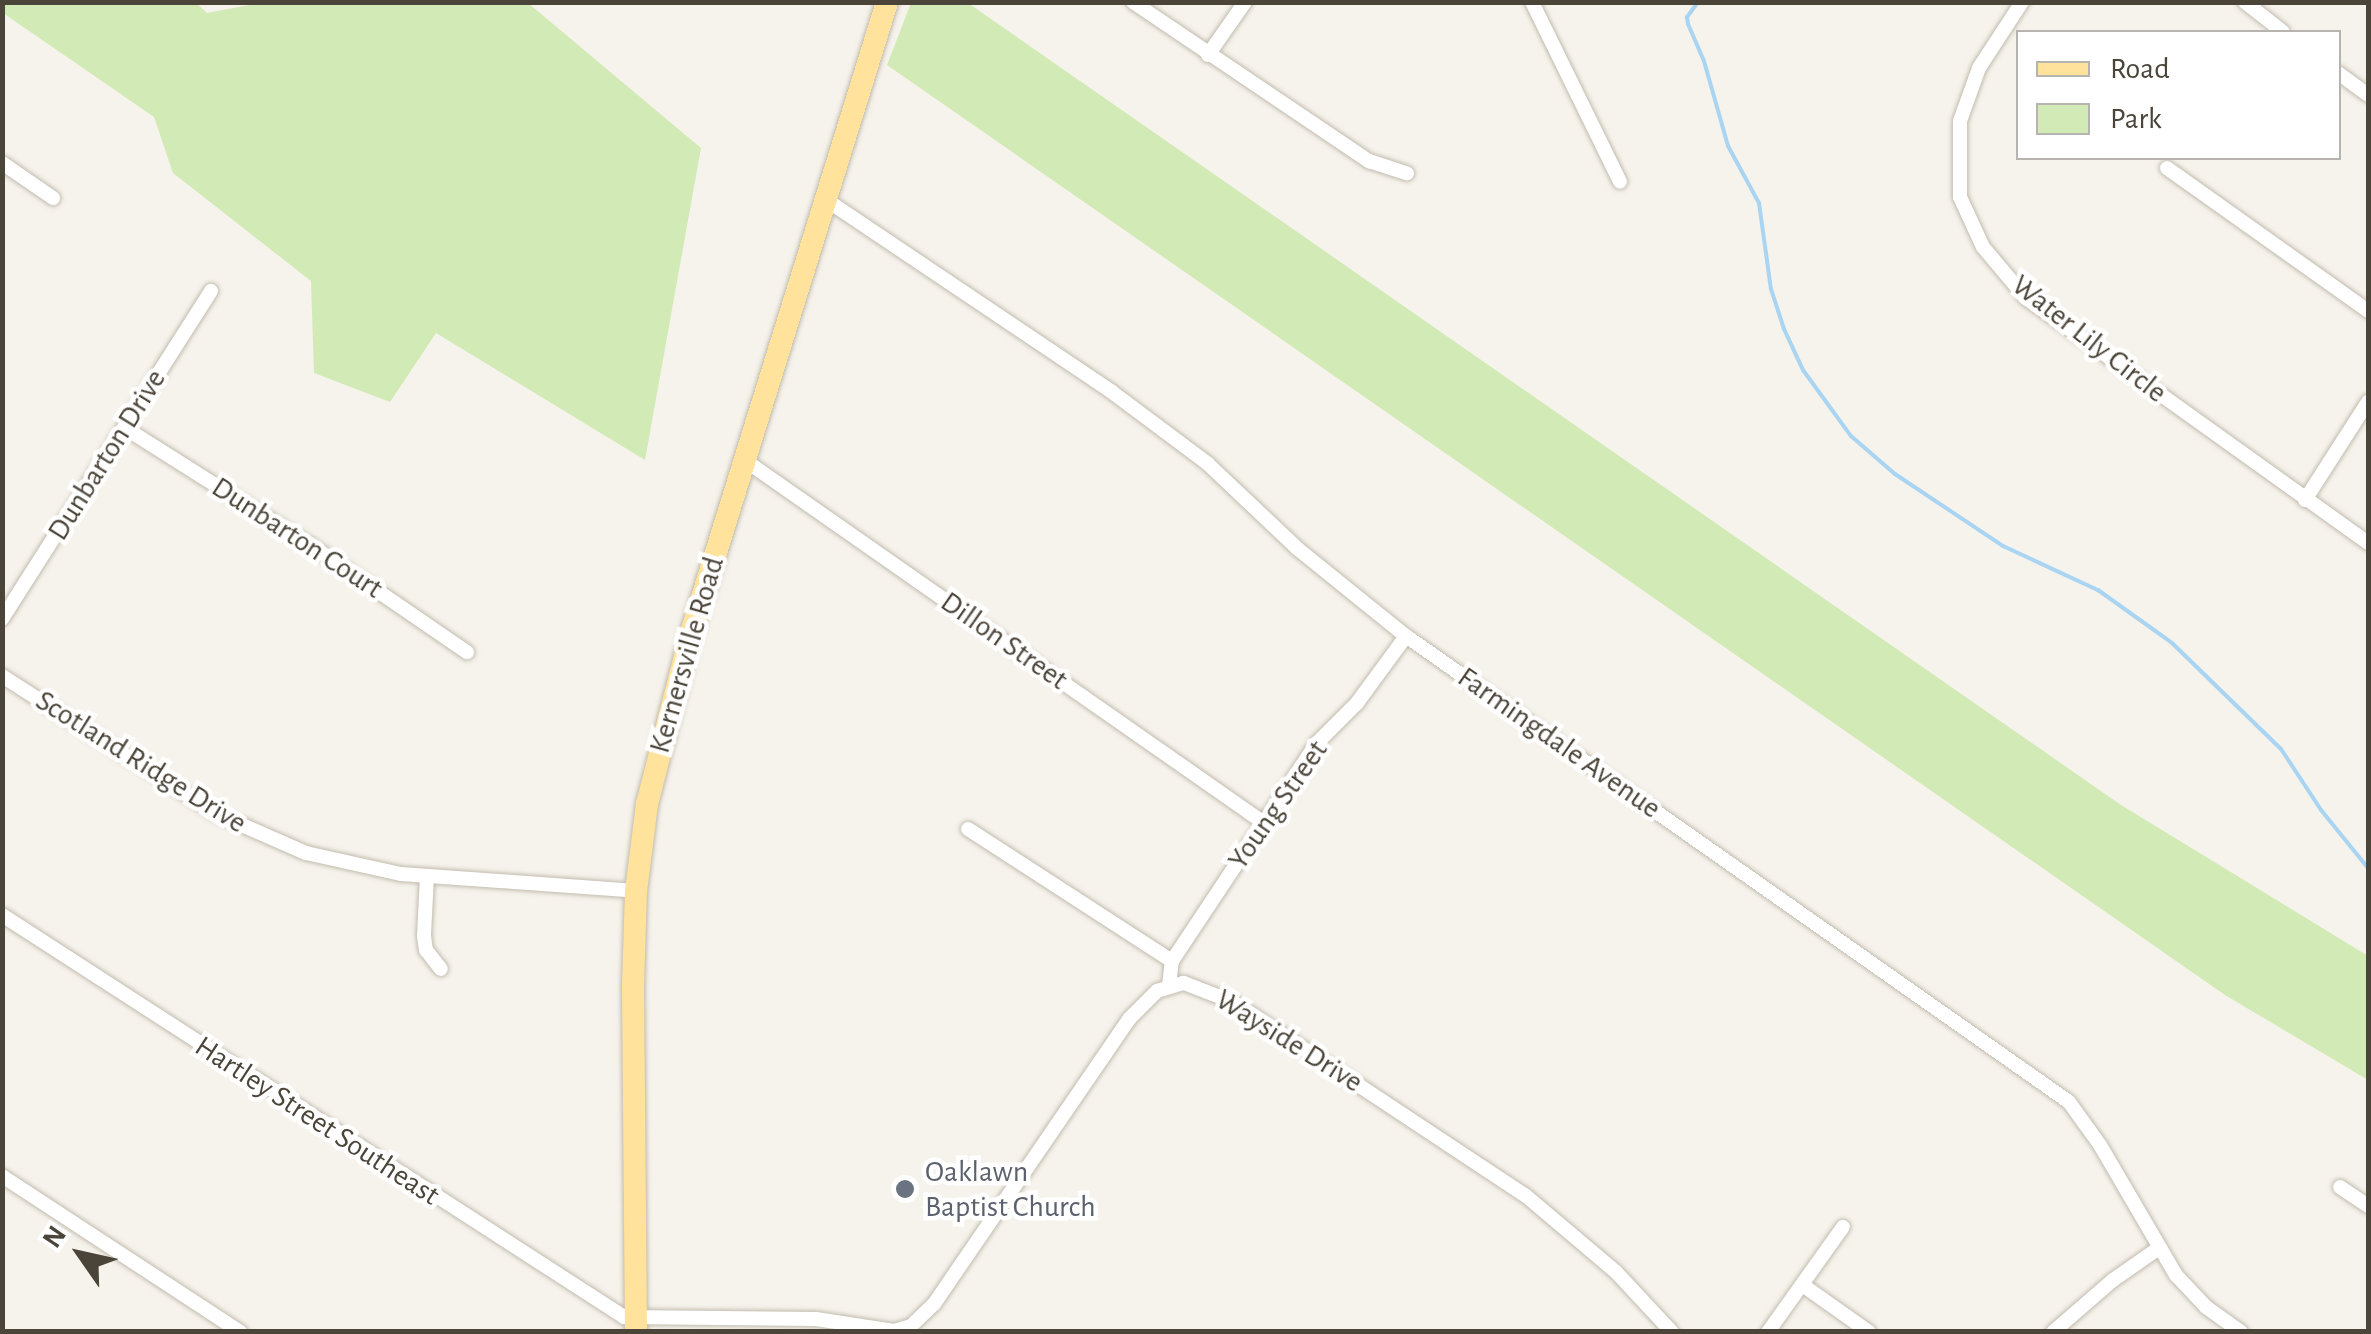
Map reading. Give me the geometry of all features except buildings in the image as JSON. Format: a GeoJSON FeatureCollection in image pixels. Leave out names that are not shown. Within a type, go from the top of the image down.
{"type":"FeatureCollection","features":[{"type":"Feature","properties":{"kind":"main road","name":"Kernersville Road"},"geometry":{"type":"LineString","coordinates":[[636,1325],[636,892],[647,804],[668,710],[887,2]]}},
{"type":"Feature","properties":{"kind":"street"},"geometry":{"type":"LineString","coordinates":[[1133,2],[1369,161],[1407,173]]}},
{"type":"Feature","properties":{"kind":"street"},"geometry":{"type":"LineString","coordinates":[[1208,55],[1245,2]]}},
{"type":"Feature","properties":{"kind":"street"},"geometry":{"type":"LineString","coordinates":[[1532,2],[1620,182]]}},
{"type":"Feature","properties":{"kind":"street","name":"Water Lily Circle"},"geometry":{"type":"LineString","coordinates":[[2022,2],[1980,68],[1960,121],[1960,197],[1983,247],[2026,298],[2368,543]]}},
{"type":"Feature","properties":{"kind":"street"},"geometry":{"type":"LineString","coordinates":[[2245,2],[2280,30]]}},
{"type":"Feature","properties":{"kind":"street"},"geometry":{"type":"LineString","coordinates":[[2341,75],[2368,95]]}},
{"type":"Feature","properties":{"kind":"street"},"geometry":{"type":"LineString","coordinates":[[2,163],[53,198]]}},
{"type":"Feature","properties":{"kind":"street"},"geometry":{"type":"LineString","coordinates":[[2167,168],[2368,311]]}},
{"type":"Feature","properties":{"kind":"street","name":"Farmingdale Avenue"},"geometry":{"type":"LineString","coordinates":[[825,200],[1174,437],[1342,587],[1406,636],[2069,1102],[2100,1145],[2192,1295],[2241,1332]]}},
{"type":"Feature","properties":{"kind":"street","name":"Dunbarton Drive"},"geometry":{"type":"LineString","coordinates":[[2,619],[211,292]]}},
{"type":"Feature","properties":{"kind":"street"},"geometry":{"type":"LineString","coordinates":[[2305,500],[2368,402]]}},
{"type":"Feature","properties":{"kind":"street","name":"Dunbarton Court"},"geometry":{"type":"LineString","coordinates":[[125,428],[312,546],[466,652]]}},
{"type":"Feature","properties":{"kind":"street","name":"Dillon Street"},"geometry":{"type":"LineString","coordinates":[[744,459],[1264,823]]}},
{"type":"Feature","properties":{"kind":"street","name":"Young Street"},"geometry":{"type":"LineString","coordinates":[[1169,986],[1172,961],[1317,744],[1356,703],[1406,636]]}},
{"type":"Feature","properties":{"kind":"street","name":"Scotland Ridge Drive"},"geometry":{"type":"LineString","coordinates":[[2,676],[246,829],[338,862],[428,876],[636,892]]}},
{"type":"Feature","properties":{"kind":"street"},"geometry":{"type":"LineString","coordinates":[[968,829],[1172,961]]}},
{"type":"Feature","properties":{"kind":"street"},"geometry":{"type":"LineString","coordinates":[[428,876],[424,936],[426,950],[441,969]]}},
{"type":"Feature","properties":{"kind":"street","name":"Hartley Street Southeast"},"geometry":{"type":"LineString","coordinates":[[2,915],[636,1325]]}},
{"type":"Feature","properties":{"kind":"street"},"geometry":{"type":"LineString","coordinates":[[636,1325],[816,1318],[906,1330],[934,1304],[1130,1020],[1147,999],[1169,986]]}},
{"type":"Feature","properties":{"kind":"street","name":"Wayside Drive"},"geometry":{"type":"LineString","coordinates":[[1169,986],[1201,986],[1234,1002],[1490,1170],[1559,1220],[1672,1332]]}},
{"type":"Feature","properties":{"kind":"street"},"geometry":{"type":"LineString","coordinates":[[2,1176],[240,1332]]}},
{"type":"Feature","properties":{"kind":"street"},"geometry":{"type":"LineString","coordinates":[[2340,1187],[2368,1206]]}},
{"type":"Feature","properties":{"kind":"street"},"geometry":{"type":"LineString","coordinates":[[1768,1332],[1843,1226]]}},
{"type":"Feature","properties":{"kind":"street"},"geometry":{"type":"LineString","coordinates":[[2053,1332],[2112,1280],[2160,1248]]}},
{"type":"Feature","properties":{"kind":"street"},"geometry":{"type":"LineString","coordinates":[[1804,1286],[1869,1332]]}},
{"type":"Feature","properties":{"kind":"green space"},"geometry":{"type":"Polygon","coordinates":[[[3,2],[196,3],[207,13],[265,2],[528,3],[701,148],[645,460],[436,333],[390,402],[314,373],[311,281],[173,173],[154,117],[3,13],[3,2]]]}},
{"type":"Feature","properties":{"kind":"green space"},"geometry":{"type":"Polygon","coordinates":[[[911,3],[968,3],[2121,805],[2368,956],[2368,1080],[2225,995],[887,65],[911,3]]]}},
{"type":"Feature","properties":{"kind":"waterway"},"geometry":{"type":"LineString","coordinates":[[1698,2],[1687,17],[1688,24],[1704,61],[1728,146],[1759,203],[1771,289],[1784,329],[1803,370],[1851,436],[1895,474],[2003,546],[2098,590],[2172,643],[2281,749],[2321,810],[2368,868]]}},
{"type":"Feature","properties":{"kind":"place","name":"Oaklawn Baptist Church"},"geometry":{"type":"Point","coordinates":[905,1189]}}]}
